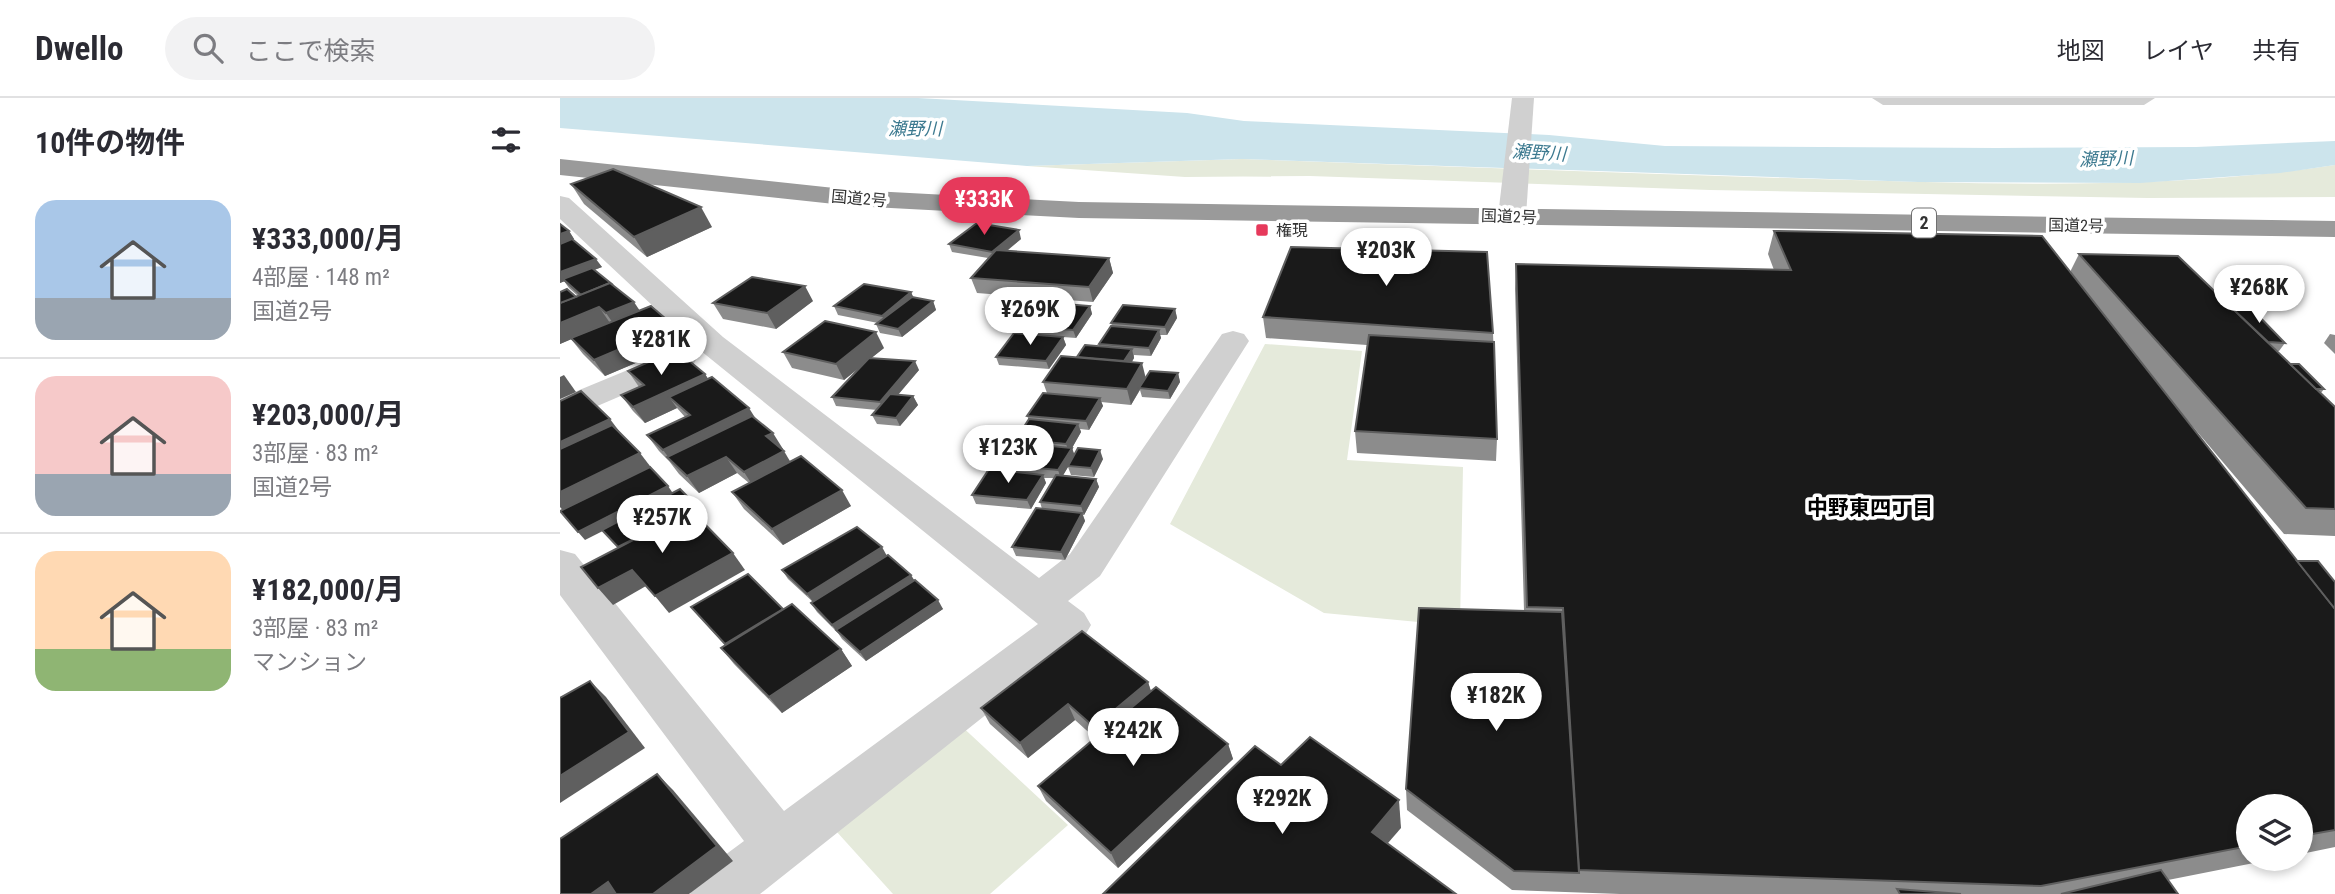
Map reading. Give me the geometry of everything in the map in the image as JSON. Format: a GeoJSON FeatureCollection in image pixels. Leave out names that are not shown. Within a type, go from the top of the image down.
{"type":"FeatureCollection","features":[{"type":"Feature","properties":{"kind":"highway","name":"国道2号"},"geometry":{"type":"LineString","coordinates":[[560,167],[905,202],[1079,210],[2335,229]]}},
{"type":"Feature","properties":{"kind":"street"},"geometry":{"type":"LineString","coordinates":[[1883,98],[2144,98]]}},
{"type":"Feature","properties":{"kind":"street"},"geometry":{"type":"LineString","coordinates":[[1513,216],[1522,103]]}},
{"type":"Feature","properties":{"kind":"street"},"geometry":{"type":"LineString","coordinates":[[560,204],[712,344],[1069,625],[717,894]]}},
{"type":"Feature","properties":{"kind":"street"},"geometry":{"type":"LineString","coordinates":[[1038,601],[1085,565],[1233,341]]}},
{"type":"Feature","properties":{"kind":"street"},"geometry":{"type":"LineString","coordinates":[[560,411],[712,344]]}},
{"type":"Feature","properties":{"kind":"street"},"geometry":{"type":"LineString","coordinates":[[560,565],[779,845]]}},
{"type":"Feature","properties":{"kind":"shaded area"},"geometry":{"type":"Polygon","coordinates":[[[1242,159],[2010,184],[2205,179],[2335,165],[2335,197],[2148,198],[1710,190],[1310,176],[1185,177],[1027,166],[1242,159]]]}},
{"type":"Feature","properties":{"kind":"shaded area"},"geometry":{"type":"Polygon","coordinates":[[[1265,344],[1362,351],[1347,460],[1463,467],[1460,626],[1324,613],[1170,524],[1265,344]]]}},
{"type":"Feature","properties":{"kind":"shaded area"},"geometry":{"type":"Polygon","coordinates":[[[957,722],[1068,825],[990,894],[893,894],[827,821],[957,722]]]}},
{"type":"Feature","properties":{"kind":"water","name":"瀬野川"},"geometry":{"type":"Polygon","coordinates":[[[560,98],[918,98],[1187,113],[1244,121],[1549,135],[1665,146],[2196,147],[2335,141],[2335,165],[2280,173],[2140,183],[1918,182],[1242,159],[1027,166],[560,128],[560,98]]]}},
{"type":"Feature","properties":{"kind":"building"},"geometry":{"type":"Polygon","coordinates":[[[613,169],[701,207],[634,237],[571,184],[613,169]]]}},
{"type":"Feature","properties":{"kind":"building"},"geometry":{"type":"Polygon","coordinates":[[[977,223],[1019,230],[992,252],[949,244],[977,223]]]}},
{"type":"Feature","properties":{"kind":"building"},"geometry":{"type":"Polygon","coordinates":[[[560,224],[569,231],[560,234],[560,224]]]}},
{"type":"Feature","properties":{"kind":"building"},"geometry":{"type":"Polygon","coordinates":[[[1774,231],[2042,236],[2335,609],[2335,830],[2313,834],[2313,794],[2236,794],[2236,848],[2041,886],[1579,870],[1563,608],[1527,607],[1516,264],[1791,270],[1774,231]]]}},
{"type":"Feature","properties":{"kind":"building"},"geometry":{"type":"Polygon","coordinates":[[[572,239],[596,259],[560,272],[560,244],[572,239]]]}},
{"type":"Feature","properties":{"kind":"building"},"geometry":{"type":"Polygon","coordinates":[[[1291,247],[1487,252],[1493,333],[1263,317],[1291,247]]]}},
{"type":"Feature","properties":{"kind":"building"},"geometry":{"type":"Polygon","coordinates":[[[996,250],[1109,258],[1089,287],[971,278],[996,250]]]}},
{"type":"Feature","properties":{"kind":"building"},"geometry":{"type":"Polygon","coordinates":[[[2079,254],[2178,256],[2335,407],[2335,509],[2306,508],[2079,254]]]}},
{"type":"Feature","properties":{"kind":"building"},"geometry":{"type":"Polygon","coordinates":[[[592,268],[613,285],[610,283],[581,295],[563,279],[592,268]]]}},
{"type":"Feature","properties":{"kind":"building"},"geometry":{"type":"Polygon","coordinates":[[[752,277],[805,286],[767,313],[713,303],[752,277]]]}},
{"type":"Feature","properties":{"kind":"building"},"geometry":{"type":"Polygon","coordinates":[[[610,283],[634,302],[606,313],[599,307],[560,323],[560,303],[610,283]]]}},
{"type":"Feature","properties":{"kind":"building"},"geometry":{"type":"Polygon","coordinates":[[[864,284],[911,292],[882,316],[834,306],[864,284]]]}},
{"type":"Feature","properties":{"kind":"building"},"geometry":{"type":"Polygon","coordinates":[[[567,289],[576,297],[560,303],[560,292],[567,289]]]}},
{"type":"Feature","properties":{"kind":"building"},"geometry":{"type":"Polygon","coordinates":[[[912,297],[933,301],[898,329],[876,324],[912,297]]]}},
{"type":"Feature","properties":{"kind":"building"},"geometry":{"type":"Polygon","coordinates":[[[1041,302],[1090,306],[1073,330],[1022,326],[1041,302]]]}},
{"type":"Feature","properties":{"kind":"building"},"geometry":{"type":"Polygon","coordinates":[[[1123,305],[1175,309],[1165,327],[1111,323],[1123,305]]]}},
{"type":"Feature","properties":{"kind":"building"},"geometry":{"type":"Polygon","coordinates":[[[651,306],[674,326],[594,360],[571,338],[651,306]]]}},
{"type":"Feature","properties":{"kind":"building"},"geometry":{"type":"Polygon","coordinates":[[[2232,308],[2252,309],[2285,343],[2268,342],[2232,308]]]}},
{"type":"Feature","properties":{"kind":"building"},"geometry":{"type":"Polygon","coordinates":[[[825,321],[876,332],[836,364],[783,352],[825,321]]]}},
{"type":"Feature","properties":{"kind":"building"},"geometry":{"type":"Polygon","coordinates":[[[1111,326],[1159,330],[1149,348],[1099,344],[1111,326]]]}},
{"type":"Feature","properties":{"kind":"building"},"geometry":{"type":"Polygon","coordinates":[[[1014,333],[1063,337],[1046,361],[996,357],[1014,333]]]}},
{"type":"Feature","properties":{"kind":"building"},"geometry":{"type":"Polygon","coordinates":[[[1369,335],[1494,342],[1497,439],[1355,431],[1369,335]]]}},
{"type":"Feature","properties":{"kind":"building"},"geometry":{"type":"Polygon","coordinates":[[[1085,345],[1132,349],[1124,361],[1077,357],[1085,345]]]}},
{"type":"Feature","properties":{"kind":"building"},"geometry":{"type":"Polygon","coordinates":[[[676,350],[705,374],[633,407],[621,395],[644,385],[628,371],[676,350]]]}},
{"type":"Feature","properties":{"kind":"building"},"geometry":{"type":"Polygon","coordinates":[[[1061,356],[1142,363],[1127,389],[1043,382],[1061,356]]]}},
{"type":"Feature","properties":{"kind":"building"},"geometry":{"type":"Polygon","coordinates":[[[869,358],[915,361],[880,402],[832,397],[869,358]]]}},
{"type":"Feature","properties":{"kind":"building"},"geometry":{"type":"Polygon","coordinates":[[[2290,364],[2299,364],[2324,389],[2316,389],[2290,364]]]}},
{"type":"Feature","properties":{"kind":"building"},"geometry":{"type":"Polygon","coordinates":[[[1150,371],[1178,373],[1168,391],[1139,388],[1150,371]]]}},
{"type":"Feature","properties":{"kind":"building"},"geometry":{"type":"Polygon","coordinates":[[[712,377],[749,408],[663,450],[647,435],[690,415],[669,397],[712,377]]]}},
{"type":"Feature","properties":{"kind":"building"},"geometry":{"type":"Polygon","coordinates":[[[581,391],[610,419],[560,442],[560,401],[581,391]]]}},
{"type":"Feature","properties":{"kind":"building"},"geometry":{"type":"Polygon","coordinates":[[[1043,393],[1100,398],[1086,421],[1027,416],[1043,393]]]}},
{"type":"Feature","properties":{"kind":"building"},"geometry":{"type":"Polygon","coordinates":[[[890,394],[913,396],[896,418],[872,415],[890,394]]]}},
{"type":"Feature","properties":{"kind":"building"},"geometry":{"type":"Polygon","coordinates":[[[752,416],[773,433],[766,436],[784,451],[744,472],[726,457],[687,476],[667,457],[752,416]]]}},
{"type":"Feature","properties":{"kind":"building"},"geometry":{"type":"Polygon","coordinates":[[[1029,419],[1078,424],[1066,444],[1016,439],[1029,419]]]}},
{"type":"Feature","properties":{"kind":"building"},"geometry":{"type":"Polygon","coordinates":[[[612,425],[640,453],[560,492],[560,449],[612,425]]]}},
{"type":"Feature","properties":{"kind":"building"},"geometry":{"type":"Polygon","coordinates":[[[1019,443],[1072,448],[1058,470],[1005,465],[1019,443]]]}},
{"type":"Feature","properties":{"kind":"building"},"geometry":{"type":"Polygon","coordinates":[[[1078,448],[1100,450],[1091,468],[1068,466],[1078,448]]]}},
{"type":"Feature","properties":{"kind":"building"},"geometry":{"type":"Polygon","coordinates":[[[801,456],[842,490],[772,529],[732,492],[801,456]]]}},
{"type":"Feature","properties":{"kind":"building"},"geometry":{"type":"Polygon","coordinates":[[[650,467],[668,486],[578,532],[560,511],[650,467]]]}},
{"type":"Feature","properties":{"kind":"building"},"geometry":{"type":"Polygon","coordinates":[[[989,469],[1043,475],[1027,500],[972,495],[989,469]]]}},
{"type":"Feature","properties":{"kind":"building"},"geometry":{"type":"Polygon","coordinates":[[[1056,475],[1096,479],[1081,506],[1040,502],[1056,475]]]}},
{"type":"Feature","properties":{"kind":"building"},"geometry":{"type":"Polygon","coordinates":[[[680,489],[698,507],[618,547],[602,530],[680,489]]]}},
{"type":"Feature","properties":{"kind":"building"},"geometry":{"type":"Polygon","coordinates":[[[1036,508],[1082,513],[1061,552],[1012,547],[1036,508]]]}},
{"type":"Feature","properties":{"kind":"building"},"geometry":{"type":"Polygon","coordinates":[[[691,510],[733,553],[655,596],[632,570],[598,588],[581,567],[691,510]]]}},
{"type":"Feature","properties":{"kind":"building"},"geometry":{"type":"Polygon","coordinates":[[[857,527],[882,547],[807,594],[782,570],[857,527]]]}},
{"type":"Feature","properties":{"kind":"building"},"geometry":{"type":"Polygon","coordinates":[[[888,555],[911,575],[832,625],[811,603],[888,555]]]}},
{"type":"Feature","properties":{"kind":"building"},"geometry":{"type":"Polygon","coordinates":[[[2297,561],[2318,561],[2335,582],[2335,609],[2297,561]]]}},
{"type":"Feature","properties":{"kind":"building"},"geometry":{"type":"Polygon","coordinates":[[[748,574],[783,609],[725,644],[691,607],[748,574]]]}},
{"type":"Feature","properties":{"kind":"building"},"geometry":{"type":"Polygon","coordinates":[[[915,580],[938,600],[860,652],[836,630],[915,580]]]}},
{"type":"Feature","properties":{"kind":"building"},"geometry":{"type":"Polygon","coordinates":[[[792,604],[841,649],[769,697],[721,648],[792,604]]]}},
{"type":"Feature","properties":{"kind":"building"},"geometry":{"type":"Polygon","coordinates":[[[1419,608],[1562,612],[1579,873],[1514,871],[1406,789],[1419,608]]]}},
{"type":"Feature","properties":{"kind":"building"},"geometry":{"type":"Polygon","coordinates":[[[1082,631],[1148,682],[1094,727],[1068,704],[1020,743],[981,708],[1082,631]]]}},
{"type":"Feature","properties":{"kind":"building"},"geometry":{"type":"Polygon","coordinates":[[[590,681],[629,732],[560,776],[560,698],[590,681]]]}},
{"type":"Feature","properties":{"kind":"building"},"geometry":{"type":"Polygon","coordinates":[[[1156,687],[1228,744],[1111,853],[1038,786],[1156,687]]]}},
{"type":"Feature","properties":{"kind":"building"},"geometry":{"type":"Polygon","coordinates":[[[1310,737],[1399,800],[1372,832],[1456,894],[1103,894],[1255,746],[1281,765],[1310,737]]]}},
{"type":"Feature","properties":{"kind":"building"},"geometry":{"type":"Polygon","coordinates":[[[657,774],[717,846],[653,894],[616,894],[608,882],[591,894],[560,894],[560,839],[657,774]]]}},
{"type":"Feature","properties":{"kind":"building"},"geometry":{"type":"Polygon","coordinates":[[[2161,870],[2178,894],[2061,894],[2161,870]]]}},
{"type":"Feature","properties":{"kind":"building"},"geometry":{"type":"Polygon","coordinates":[[[1897,889],[1961,894],[1900,894],[1897,889]]]}},
{"type":"Feature","properties":{"kind":"place","name":"権現"},"geometry":{"type":"Point","coordinates":[1262,230]}},
{"type":"Feature","properties":{"kind":"district","name":"中野東四丁目"},"geometry":{"type":"Point","coordinates":[1870,508]}}]}
